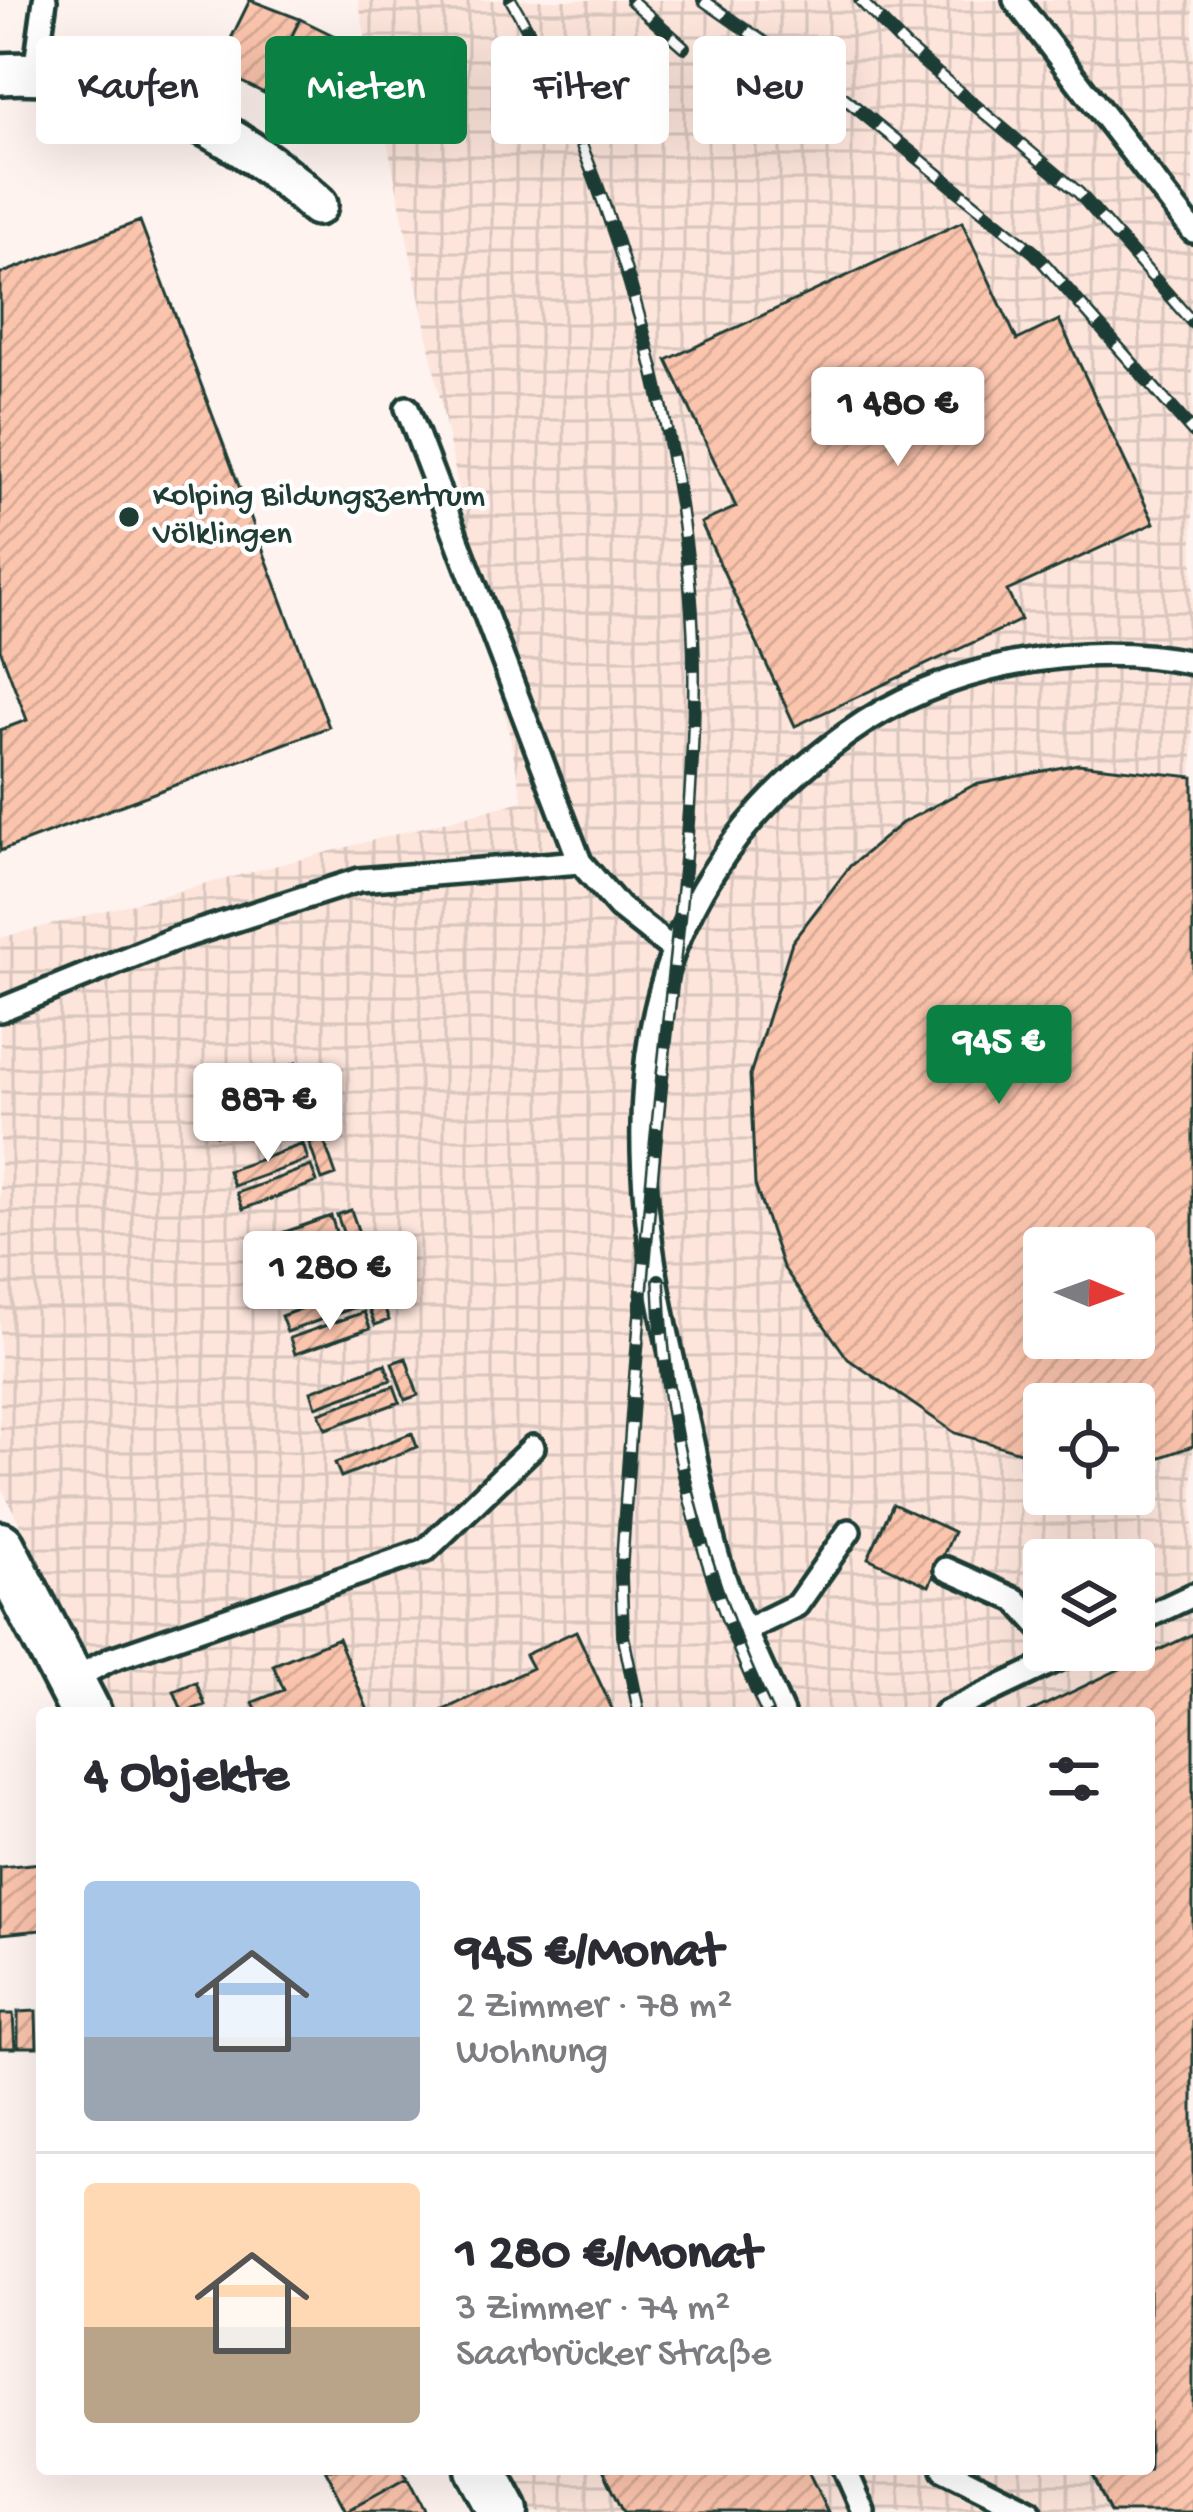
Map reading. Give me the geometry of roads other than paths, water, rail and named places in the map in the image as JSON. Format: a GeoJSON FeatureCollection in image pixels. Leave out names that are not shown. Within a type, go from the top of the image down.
{"type":"FeatureCollection","features":[{"type":"Feature","properties":{"kind":"street"},"geometry":{"type":"LineString","coordinates":[[17,73],[102,82],[271,162],[317,205]]}},
{"type":"Feature","properties":{"kind":"street"},"geometry":{"type":"LineString","coordinates":[[0,1547],[78,1697]]}},
{"type":"Feature","properties":{"kind":"street"},"geometry":{"type":"LineString","coordinates":[[484,2475],[503,2512]]}},
{"type":"Feature","properties":{"kind":"lane"},"geometry":{"type":"LineString","coordinates":[[17,73],[45,0]]}},
{"type":"Feature","properties":{"kind":"lane"},"geometry":{"type":"LineString","coordinates":[[1015,0],[1193,231]]}},
{"type":"Feature","properties":{"kind":"lane"},"geometry":{"type":"LineString","coordinates":[[407,408],[580,862],[620,907],[671,948]]}},
{"type":"Feature","properties":{"kind":"lane"},"geometry":{"type":"LineString","coordinates":[[779,1707],[715,1548],[660,1316],[642,1159],[645,1074],[656,998],[671,948],[708,878],[765,805],[817,756],[877,712],[968,676],[1026,662],[1092,655],[1193,663]]}},
{"type":"Feature","properties":{"kind":"lane"},"geometry":{"type":"LineString","coordinates":[[0,1010],[172,940],[359,880],[580,862]]}},
{"type":"Feature","properties":{"kind":"lane"},"geometry":{"type":"LineString","coordinates":[[78,1697],[111,1659],[427,1550],[533,1447]]}},
{"type":"Feature","properties":{"kind":"lane"},"geometry":{"type":"LineString","coordinates":[[746,1630],[797,1605],[849,1531]]}},
{"type":"Feature","properties":{"kind":"lane"},"geometry":{"type":"LineString","coordinates":[[946,1569],[1016,1600],[1023,1608]]}},
{"type":"Feature","properties":{"kind":"lane"},"geometry":{"type":"LineString","coordinates":[[1155,1614],[1193,1595]]}},
{"type":"Feature","properties":{"kind":"lane"},"geometry":{"type":"LineString","coordinates":[[957,1707],[1030,1671]]}},
{"type":"Feature","properties":{"kind":"lane"},"geometry":{"type":"LineString","coordinates":[[847,2475],[864,2512]]}},
{"type":"Feature","properties":{"kind":"lane"},"geometry":{"type":"LineString","coordinates":[[956,2475],[1030,2512]]}},
{"type":"Feature","properties":{"kind":"railway"},"geometry":{"type":"LineString","coordinates":[[511,0],[584,151],[642,324],[680,503],[690,589],[694,670],[688,823],[644,1264],[621,1576],[623,1635],[638,1707]]}},
{"type":"Feature","properties":{"kind":"railway"},"geometry":{"type":"LineString","coordinates":[[631,0],[684,47]]}},
{"type":"Feature","properties":{"kind":"railway"},"geometry":{"type":"LineString","coordinates":[[703,0],[843,97],[1035,253],[1193,432]]}},
{"type":"Feature","properties":{"kind":"railway"},"geometry":{"type":"LineString","coordinates":[[860,0],[906,47],[1079,193],[1193,323]]}},
{"type":"Feature","properties":{"kind":"railway"},"geometry":{"type":"LineString","coordinates":[[659,1280],[669,1393],[690,1502],[723,1609],[764,1707]]}},
{"type":"Feature","properties":{"kind":"place","name":"Kolping Bildungszentrum Völklingen"},"geometry":{"type":"Point","coordinates":[129,517]}}]}
